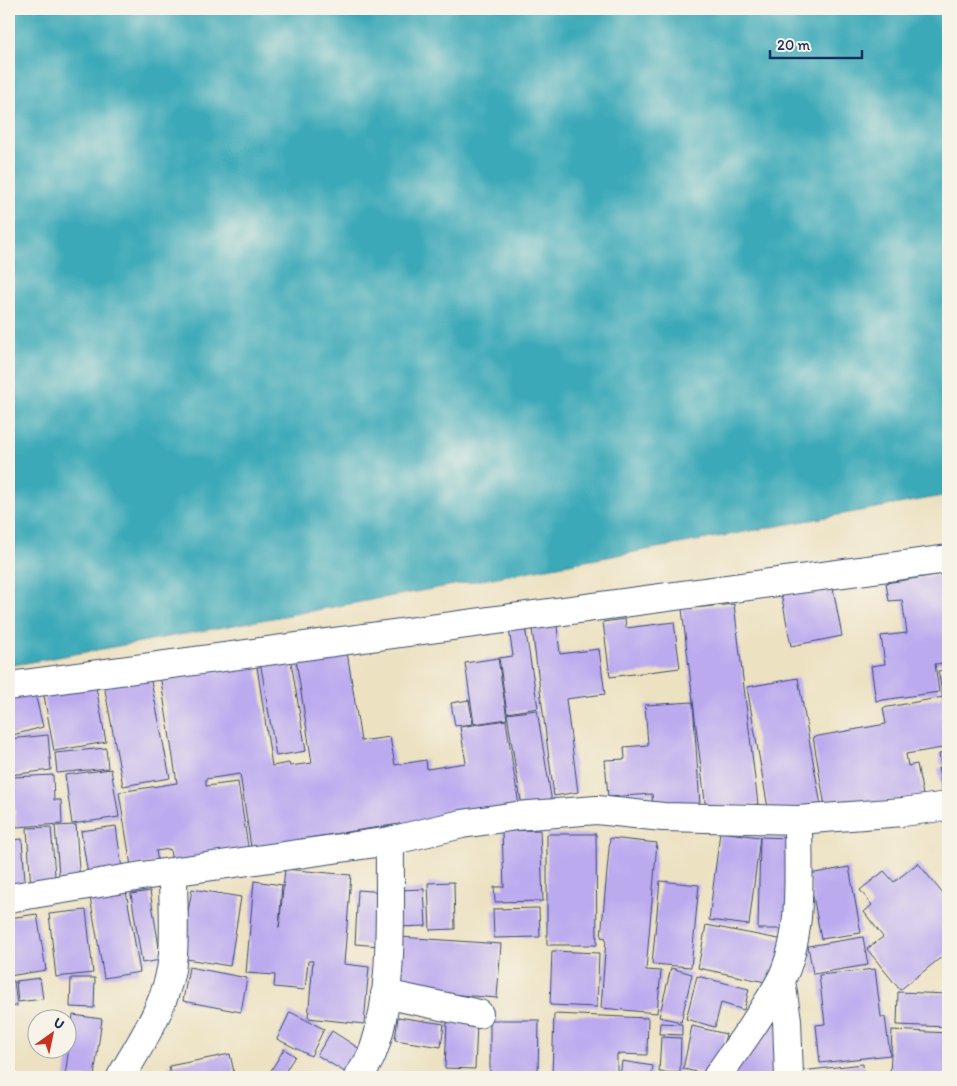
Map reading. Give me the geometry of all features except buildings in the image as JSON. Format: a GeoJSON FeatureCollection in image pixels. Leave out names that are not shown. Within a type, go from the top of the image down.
{"type":"FeatureCollection","features":[{"type":"Feature","properties":{"kind":"street"},"geometry":{"type":"LineString","coordinates":[[9,686],[948,559]]}},
{"type":"Feature","properties":{"kind":"street"},"geometry":{"type":"LineString","coordinates":[[9,898],[142,876],[390,841],[462,824],[516,816],[598,810],[663,817],[798,820],[903,812],[948,806]]}},
{"type":"Feature","properties":{"kind":"street"},"geometry":{"type":"LineString","coordinates":[[718,1077],[781,981],[795,927],[798,820]]}},
{"type":"Feature","properties":{"kind":"street"},"geometry":{"type":"LineString","coordinates":[[358,1077],[372,1056],[382,1022],[385,994],[390,841]]}},
{"type":"Feature","properties":{"kind":"street"},"geometry":{"type":"LineString","coordinates":[[121,1077],[156,1018],[168,981],[173,955],[173,873]]}},
{"type":"Feature","properties":{"kind":"street"},"geometry":{"type":"LineString","coordinates":[[781,981],[787,1020],[789,1077]]}},
{"type":"Feature","properties":{"kind":"street"},"geometry":{"type":"LineString","coordinates":[[385,994],[479,1014]]}},
{"type":"Feature","properties":{"kind":"water"},"geometry":{"type":"Polygon","coordinates":[[[9,9],[948,9],[948,495],[9,666],[9,9]]]}}]}
